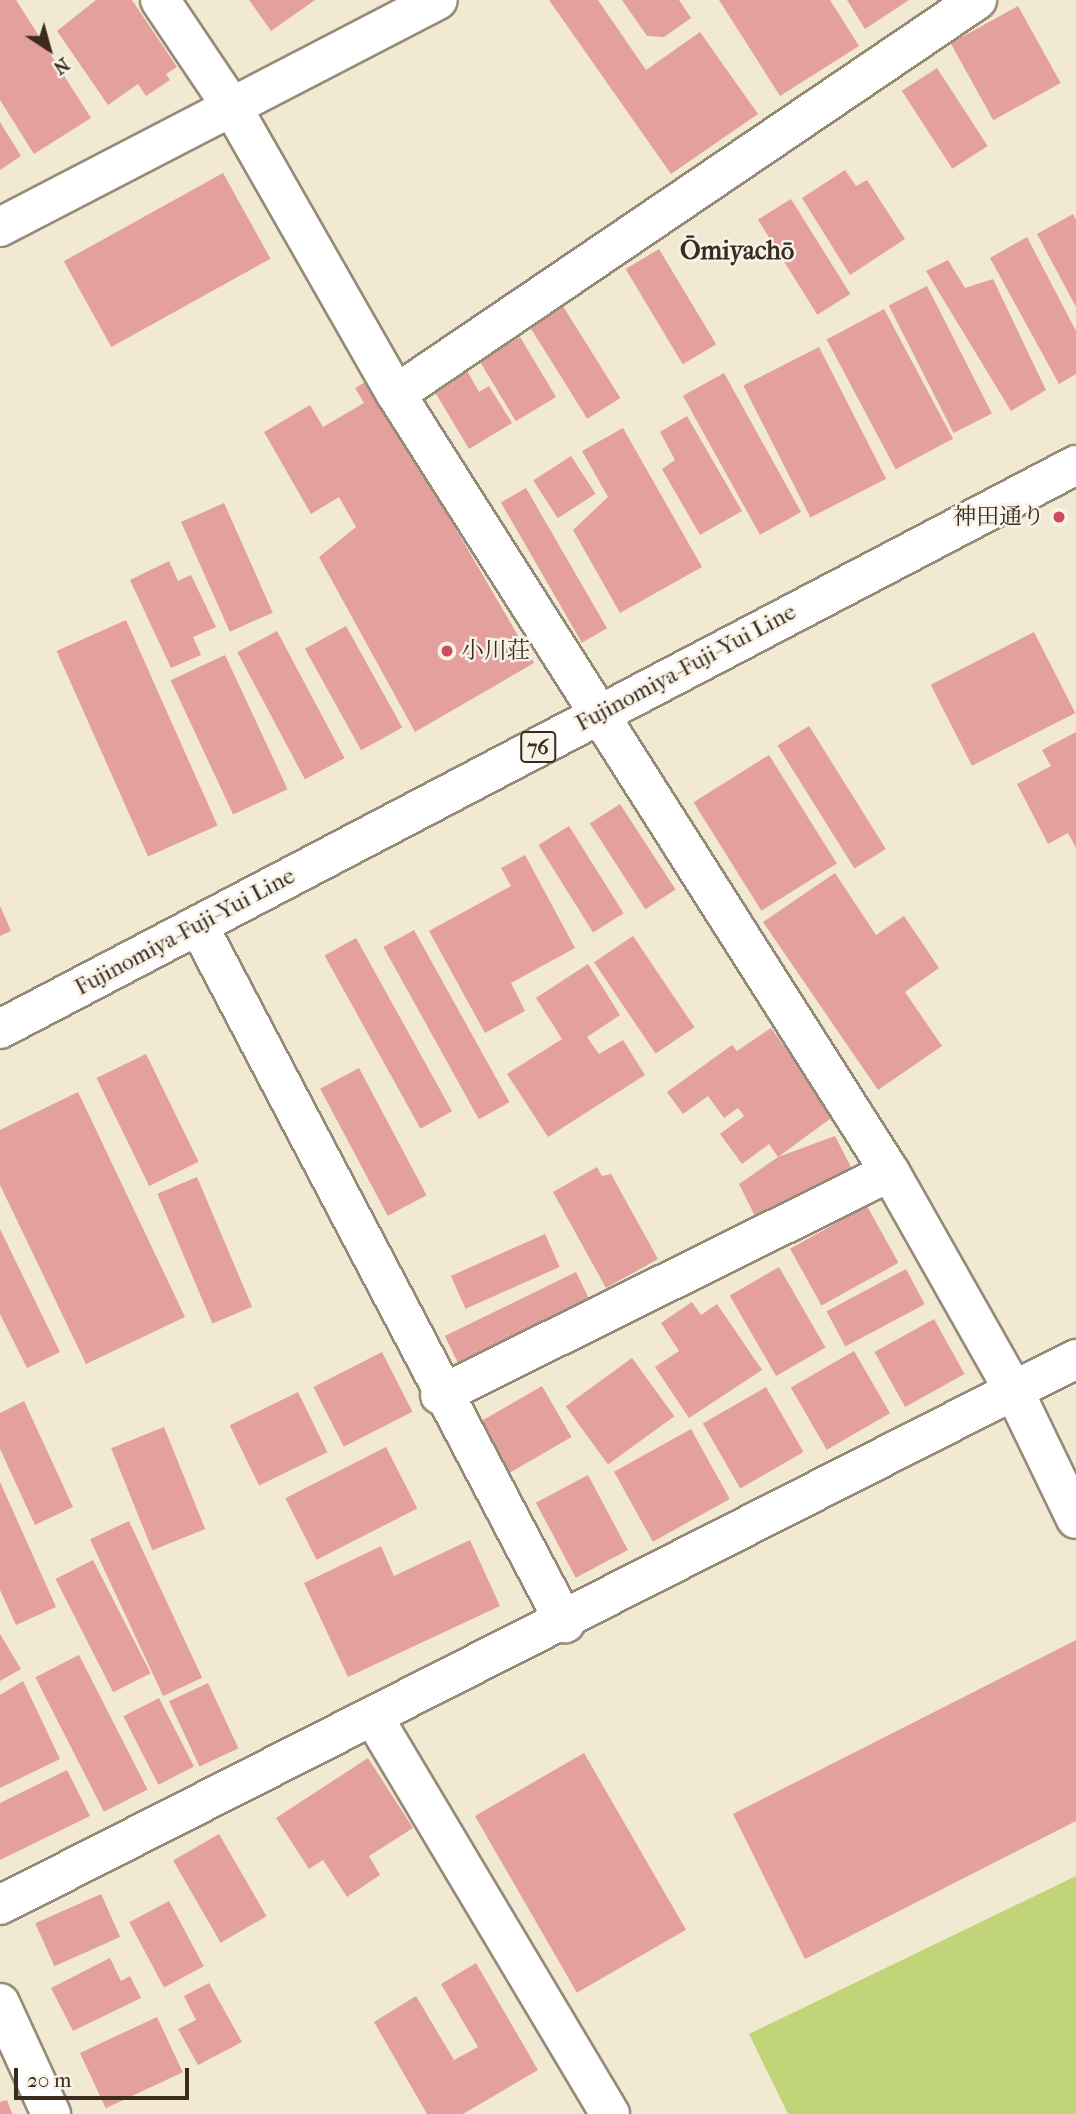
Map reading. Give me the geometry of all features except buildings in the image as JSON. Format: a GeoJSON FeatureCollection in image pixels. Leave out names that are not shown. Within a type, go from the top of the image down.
{"type":"FeatureCollection","features":[{"type":"Feature","properties":{"kind":"street"},"geometry":{"type":"LineString","coordinates":[[160,0],[232,107],[396,394],[890,1172],[1014,1391],[1076,1519]]}},
{"type":"Feature","properties":{"kind":"street"},"geometry":{"type":"LineString","coordinates":[[0,227],[438,0]]}},
{"type":"Feature","properties":{"kind":"street"},"geometry":{"type":"LineString","coordinates":[[396,394],[977,0]]}},
{"type":"Feature","properties":{"kind":"street","name":"Fujinomiya-Fuji-Yui Line"},"geometry":{"type":"LineString","coordinates":[[0,1028],[1076,465]]}},
{"type":"Feature","properties":{"kind":"street"},"geometry":{"type":"LineString","coordinates":[[198,925],[440,1395],[565,1623]]}},
{"type":"Feature","properties":{"kind":"street"},"geometry":{"type":"LineString","coordinates":[[440,1395],[890,1172]]}},
{"type":"Feature","properties":{"kind":"street"},"geometry":{"type":"LineString","coordinates":[[0,1906],[565,1623],[1076,1359]]}},
{"type":"Feature","properties":{"kind":"street"},"geometry":{"type":"LineString","coordinates":[[374,1718],[610,2114]]}},
{"type":"Feature","properties":{"kind":"street"},"geometry":{"type":"LineString","coordinates":[[0,2003],[51,2114]]}},
{"type":"Feature","properties":{"kind":"green space"},"geometry":{"type":"Polygon","coordinates":[[[1076,1876],[1076,2114],[788,2114],[749,2034],[1076,1876]]]}},
{"type":"Feature","properties":{"kind":"place","name":"神田通り"},"geometry":{"type":"Point","coordinates":[1059,517]}},
{"type":"Feature","properties":{"kind":"place","name":"小川荘"},"geometry":{"type":"Point","coordinates":[447,651]}},
{"type":"Feature","properties":{"kind":"district","name":"Ōmiyachō"},"geometry":{"type":"Point","coordinates":[737,251]}}]}
